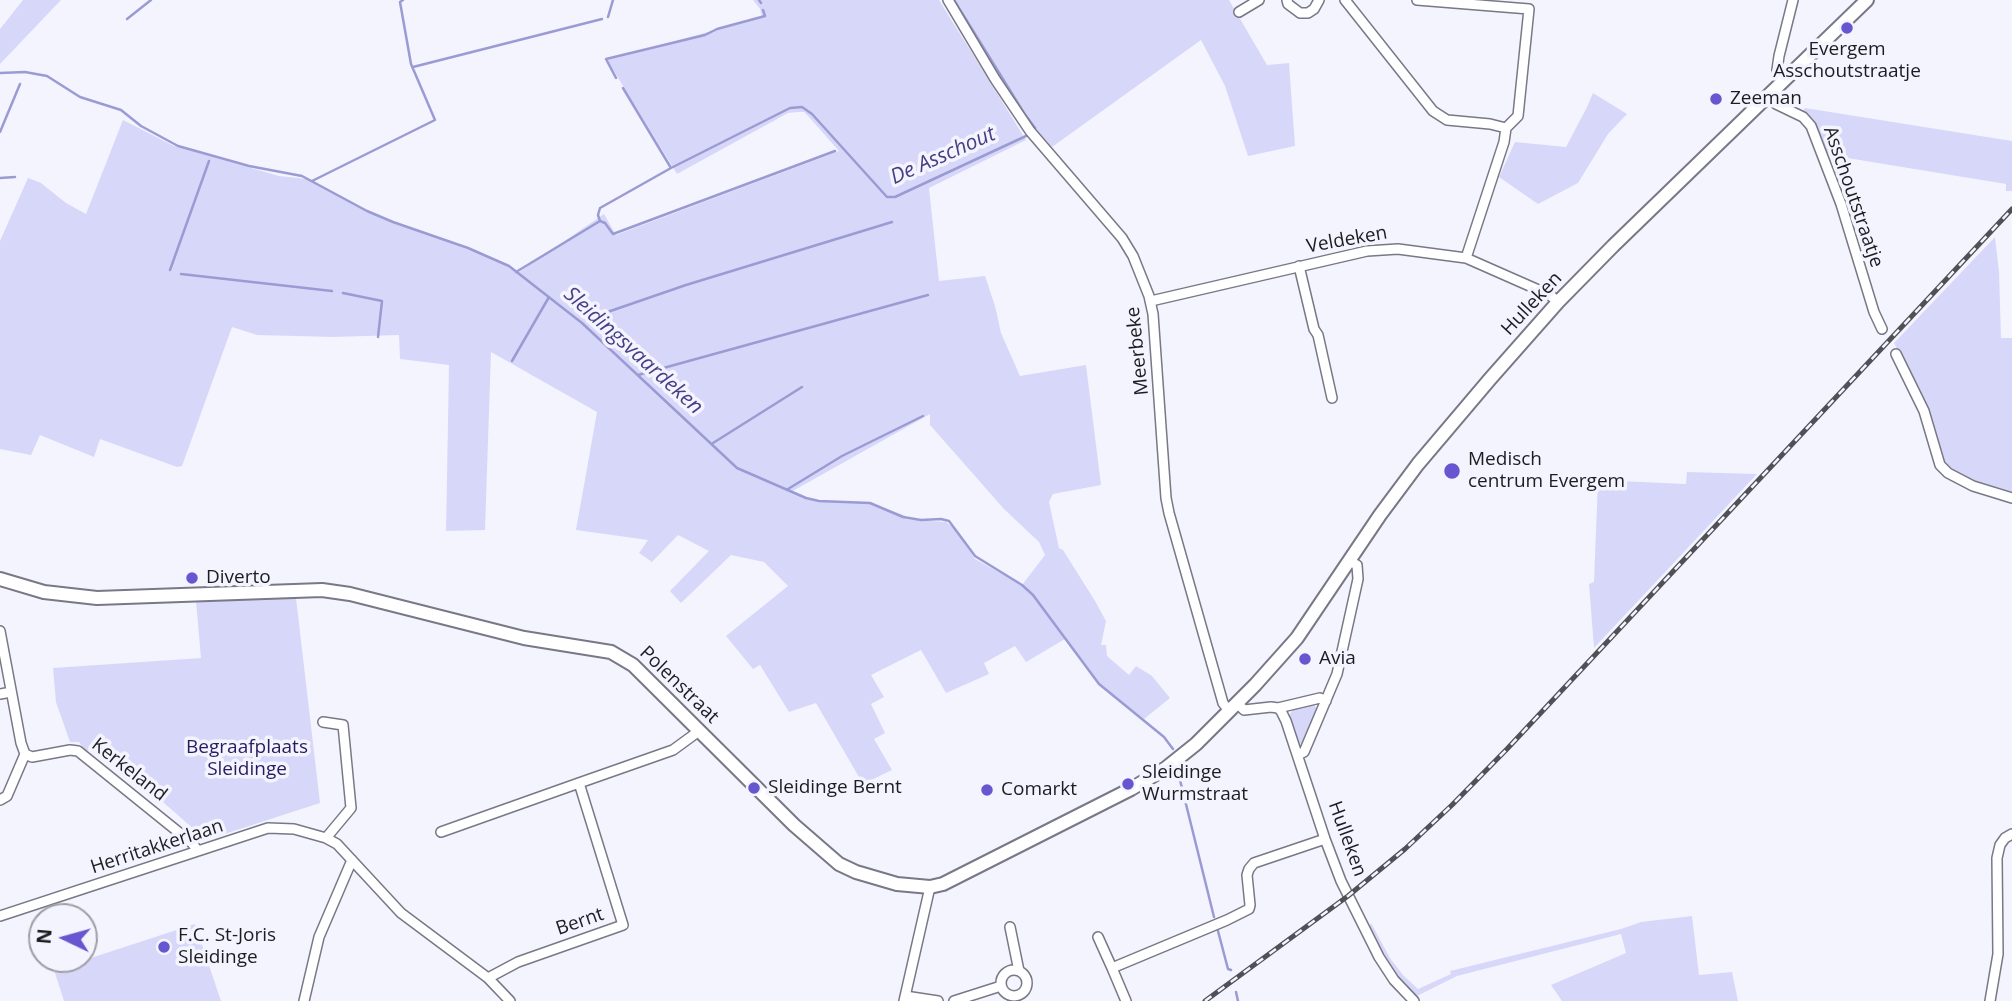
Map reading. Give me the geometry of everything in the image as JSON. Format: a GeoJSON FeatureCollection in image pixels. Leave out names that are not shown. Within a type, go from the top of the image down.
{"type":"FeatureCollection","features":[{"type":"Feature","properties":{"kind":"main road","name":"Hulleken"},"geometry":{"type":"LineString","coordinates":[[1174,762],[1233,707],[1297,638],[1380,514],[1418,464],[1558,302],[1867,0]]}},
{"type":"Feature","properties":{"kind":"main road","name":"Polenstraat"},"geometry":{"type":"LineString","coordinates":[[1,581],[44,592],[97,598],[322,590],[349,594],[524,638],[611,652],[633,665],[794,825],[839,864],[856,873],[897,884],[930,887],[955,878],[1131,789],[1174,762]]}},
{"type":"Feature","properties":{"kind":"street","name":"Meerbeke"},"geometry":{"type":"LineString","coordinates":[[948,0],[1030,131],[1122,238],[1133,256],[1151,301],[1166,498],[1175,541],[1223,703],[1233,707]]}},
{"type":"Feature","properties":{"kind":"street"},"geometry":{"type":"LineString","coordinates":[[1239,12],[1259,0]]}},
{"type":"Feature","properties":{"kind":"street"},"geometry":{"type":"LineString","coordinates":[[1287,0],[1294,10],[1300,13],[1308,13],[1319,0],[1327,0]]}},
{"type":"Feature","properties":{"kind":"street"},"geometry":{"type":"LineString","coordinates":[[1345,0],[1433,111],[1447,120],[1506,128]]}},
{"type":"Feature","properties":{"kind":"street"},"geometry":{"type":"LineString","coordinates":[[1417,0],[1529,9],[1518,116],[1506,128],[1504,142],[1466,258]]}},
{"type":"Feature","properties":{"kind":"street"},"geometry":{"type":"LineString","coordinates":[[1785,78],[1777,70],[1793,0]]}},
{"type":"Feature","properties":{"kind":"street","name":"Asschoutstraatje"},"geometry":{"type":"LineString","coordinates":[[1768,95],[1776,104],[1803,117],[1811,126],[1841,204],[1882,330]]}},
{"type":"Feature","properties":{"kind":"street","name":"Veldeken"},"geometry":{"type":"LineString","coordinates":[[1151,301],[1367,251],[1398,249],[1466,258],[1550,295],[1558,302]]}},
{"type":"Feature","properties":{"kind":"street","name":"Veldeken"},"geometry":{"type":"LineString","coordinates":[[1299,266],[1332,398]]}},
{"type":"Feature","properties":{"kind":"street"},"geometry":{"type":"LineString","coordinates":[[1896,354],[1924,411],[1940,465],[1948,473],[1973,486],[2012,498]]}},
{"type":"Feature","properties":{"kind":"street"},"geometry":{"type":"LineString","coordinates":[[1298,755],[1304,752],[1337,674],[1358,579],[1357,565],[1349,561]]}},
{"type":"Feature","properties":{"kind":"street"},"geometry":{"type":"LineString","coordinates":[[0,631],[25,754],[7,796],[0,800]]}},
{"type":"Feature","properties":{"kind":"street"},"geometry":{"type":"LineString","coordinates":[[0,694],[11,692]]}},
{"type":"Feature","properties":{"kind":"street"},"geometry":{"type":"LineString","coordinates":[[1233,707],[1244,710],[1278,708],[1320,698],[1326,701]]}},
{"type":"Feature","properties":{"kind":"street","name":"Hulleken"},"geometry":{"type":"LineString","coordinates":[[1278,708],[1286,721],[1325,839],[1348,896],[1390,974],[1415,1001]]}},
{"type":"Feature","properties":{"kind":"street"},"geometry":{"type":"LineString","coordinates":[[323,722],[343,725],[351,808],[326,838]]}},
{"type":"Feature","properties":{"kind":"street"},"geometry":{"type":"LineString","coordinates":[[441,832],[673,750],[699,731]]}},
{"type":"Feature","properties":{"kind":"street","name":"Kerkeland"},"geometry":{"type":"LineString","coordinates":[[25,754],[32,757],[78,751],[192,843],[198,851]]}},
{"type":"Feature","properties":{"kind":"street","name":"Bernt"},"geometry":{"type":"LineString","coordinates":[[488,978],[518,962],[623,925],[579,783]]}},
{"type":"Feature","properties":{"kind":"street","name":"Herritakkerlaan"},"geometry":{"type":"LineString","coordinates":[[0,916],[268,828],[294,829],[337,844],[401,914],[488,978],[510,1001]]}},
{"type":"Feature","properties":{"kind":"street"},"geometry":{"type":"LineString","coordinates":[[1990,1001],[1998,954],[1997,858],[2000,845],[2012,834]]}},
{"type":"Feature","properties":{"kind":"street"},"geometry":{"type":"LineString","coordinates":[[1112,968],[1244,912],[1250,905],[1247,875],[1254,863],[1325,839]]}},
{"type":"Feature","properties":{"kind":"street"},"geometry":{"type":"LineString","coordinates":[[304,1001],[319,937],[352,860]]}},
{"type":"Feature","properties":{"kind":"street"},"geometry":{"type":"LineString","coordinates":[[930,887],[904,998],[938,1001]]}},
{"type":"Feature","properties":{"kind":"street"},"geometry":{"type":"LineString","coordinates":[[1010,927],[1019,971]]}},
{"type":"Feature","properties":{"kind":"street"},"geometry":{"type":"LineString","coordinates":[[1098,937],[1126,1001]]}},
{"type":"Feature","properties":{"kind":"street"},"geometry":{"type":"LineString","coordinates":[[1026,990],[1020,995],[1005,993],[1001,979],[1005,973],[1012,970],[1026,976],[1026,990],[1030,1001]]}},
{"type":"Feature","properties":{"kind":"street"},"geometry":{"type":"LineString","coordinates":[[954,1001],[1001,986]]}},
{"type":"Feature","properties":{"kind":"green space"},"geometry":{"type":"Polygon","coordinates":[[[23,0],[61,0],[0,64],[0,29],[23,0]]]}},
{"type":"Feature","properties":{"kind":"green space"},"geometry":{"type":"Polygon","coordinates":[[[753,0],[939,0],[1026,140],[929,188],[939,281],[985,276],[1001,333],[1020,376],[1086,365],[1101,485],[1053,494],[1049,502],[1059,548],[1063,550],[1106,621],[1101,645],[1106,645],[1107,656],[1129,675],[1136,666],[1152,676],[1170,698],[1144,719],[1099,684],[1065,639],[1026,662],[1015,646],[984,663],[989,674],[946,693],[921,650],[871,675],[884,697],[871,704],[885,733],[874,739],[892,770],[863,784],[816,703],[789,712],[760,665],[753,669],[726,636],[788,586],[764,562],[731,555],[681,603],[670,591],[709,551],[678,535],[652,562],[639,553],[648,540],[576,530],[597,412],[491,352],[485,530],[446,531],[449,365],[400,359],[399,335],[257,335],[232,327],[182,466],[177,467],[100,439],[94,457],[40,435],[31,455],[0,449],[0,241],[28,178],[41,183],[66,203],[86,214],[123,120],[174,146],[279,176],[308,179],[380,217],[499,261],[518,273],[604,214],[616,235],[839,151],[804,112],[788,113],[677,174],[607,60],[762,17],[753,0]],[[930,414],[791,492],[812,500],[874,504],[906,516],[905,519],[946,522],[955,529],[975,559],[1022,585],[1045,555],[1039,542],[1004,509],[930,425],[930,414]]]}},
{"type":"Feature","properties":{"kind":"green space"},"geometry":{"type":"Polygon","coordinates":[[[955,0],[1229,0],[1267,65],[1289,63],[1295,146],[1248,156],[1225,86],[1201,40],[1052,147],[1028,120],[955,0]]]}},
{"type":"Feature","properties":{"kind":"green space"},"geometry":{"type":"Polygon","coordinates":[[[1593,93],[1627,114],[1608,134],[1578,183],[1538,204],[1499,177],[1515,142],[1566,147],[1593,93]]]}},
{"type":"Feature","properties":{"kind":"green space"},"geometry":{"type":"Polygon","coordinates":[[[1805,108],[2012,141],[2012,191],[2006,191],[2006,184],[1829,155],[1810,119],[1802,112],[1805,108]]]}},
{"type":"Feature","properties":{"kind":"green space"},"geometry":{"type":"Polygon","coordinates":[[[1995,237],[2001,338],[2012,338],[2012,495],[1961,477],[1945,467],[1913,380],[1894,343],[1995,237]]]}},
{"type":"Feature","properties":{"kind":"green space"},"geometry":{"type":"Polygon","coordinates":[[[1687,472],[1757,474],[1594,648],[1589,584],[1594,582],[1598,480],[1686,484],[1687,472]]]}},
{"type":"Feature","properties":{"kind":"green space","name":"Begraafplaats Sleidinge"},"geometry":{"type":"Polygon","coordinates":[[[296,598],[320,803],[206,840],[95,742],[86,752],[79,742],[70,742],[56,702],[53,668],[201,658],[196,601],[296,598]]]}},
{"type":"Feature","properties":{"kind":"green space"},"geometry":{"type":"Polygon","coordinates":[[[1314,704],[1317,710],[1305,742],[1299,744],[1289,716],[1293,709],[1314,704]]]}},
{"type":"Feature","properties":{"kind":"green space"},"geometry":{"type":"Polygon","coordinates":[[[1692,916],[1699,975],[1732,972],[1738,1001],[1562,1001],[1551,985],[1626,953],[1621,934],[1457,976],[1415,997],[1394,975],[1368,929],[1371,923],[1390,958],[1418,989],[1451,974],[1450,971],[1641,922],[1692,916]]]}},
{"type":"Feature","properties":{"kind":"green space","name":"F.C. St-Joris Sleidinge"},"geometry":{"type":"Polygon","coordinates":[[[195,924],[221,1001],[64,1001],[55,973],[98,973],[98,956],[195,924]]]}},
{"type":"Feature","properties":{"kind":"waterway"},"geometry":{"type":"LineString","coordinates":[[127,19],[151,0]]}},
{"type":"Feature","properties":{"kind":"waterway"},"geometry":{"type":"LineString","coordinates":[[312,181],[435,120],[411,64],[400,2],[403,0]]}},
{"type":"Feature","properties":{"kind":"waterway"},"geometry":{"type":"LineString","coordinates":[[608,17],[613,0]]}},
{"type":"Feature","properties":{"kind":"waterway","name":"De Asschout"},"geometry":{"type":"LineString","coordinates":[[954,0],[1035,128]]}},
{"type":"Feature","properties":{"kind":"waterway"},"geometry":{"type":"LineString","coordinates":[[616,78],[606,59],[705,35],[765,16],[763,10]]}},
{"type":"Feature","properties":{"kind":"waterway"},"geometry":{"type":"LineString","coordinates":[[413,67],[602,19]]}},
{"type":"Feature","properties":{"kind":"waterway","name":"Sleidingsvaardeken"},"geometry":{"type":"LineString","coordinates":[[0,73],[25,72],[47,76],[80,97],[121,110],[141,126],[178,146],[249,166],[302,176],[367,211],[509,266],[582,323],[737,468],[806,498],[870,503],[903,517],[949,521],[975,556],[1022,585],[1033,595],[1099,684],[1164,737],[1173,749]]}},
{"type":"Feature","properties":{"kind":"waterway"},"geometry":{"type":"LineString","coordinates":[[0,132],[20,84]]}},
{"type":"Feature","properties":{"kind":"waterway"},"geometry":{"type":"LineString","coordinates":[[623,88],[671,168]]}},
{"type":"Feature","properties":{"kind":"waterway","name":"De Asschout"},"geometry":{"type":"LineString","coordinates":[[516,272],[600,221],[600,208],[671,168],[790,108],[802,107],[812,114],[887,197],[895,197],[1026,136]]}},
{"type":"Feature","properties":{"kind":"waterway"},"geometry":{"type":"LineString","coordinates":[[600,221],[605,223],[613,234],[835,151]]}},
{"type":"Feature","properties":{"kind":"waterway"},"geometry":{"type":"LineString","coordinates":[[170,270],[209,161]]}},
{"type":"Feature","properties":{"kind":"waterway"},"geometry":{"type":"LineString","coordinates":[[0,178],[15,177]]}},
{"type":"Feature","properties":{"kind":"waterway"},"geometry":{"type":"LineString","coordinates":[[593,317],[686,285],[892,222]]}},
{"type":"Feature","properties":{"kind":"waterway"},"geometry":{"type":"LineString","coordinates":[[181,274],[332,291]]}},
{"type":"Feature","properties":{"kind":"waterway"},"geometry":{"type":"LineString","coordinates":[[343,293],[382,301],[378,337]]}},
{"type":"Feature","properties":{"kind":"waterway"},"geometry":{"type":"LineString","coordinates":[[638,375],[928,295]]}},
{"type":"Feature","properties":{"kind":"waterway"},"geometry":{"type":"LineString","coordinates":[[512,361],[549,297]]}},
{"type":"Feature","properties":{"kind":"waterway"},"geometry":{"type":"LineString","coordinates":[[713,443],[802,387]]}},
{"type":"Feature","properties":{"kind":"waterway"},"geometry":{"type":"LineString","coordinates":[[788,489],[842,456],[923,416]]}},
{"type":"Feature","properties":{"kind":"waterway","name":"Sleidingsvaardeken"},"geometry":{"type":"LineString","coordinates":[[1179,776],[1214,917]]}},
{"type":"Feature","properties":{"kind":"waterway","name":"Sleidingsvaardeken"},"geometry":{"type":"LineString","coordinates":[[1218,931],[1228,969],[1231,970]]}},
{"type":"Feature","properties":{"kind":"waterway","name":"Sleidingsvaardeken"},"geometry":{"type":"LineString","coordinates":[[1236,992],[1238,1001]]}},
{"type":"Feature","properties":{"kind":"railway"},"geometry":{"type":"LineString","coordinates":[[1205,1001],[1348,896],[1405,849],[1452,805],[2012,209]]}},
{"type":"Feature","properties":{"kind":"place","name":"Evergem Asschoutstraatje"},"geometry":{"type":"Point","coordinates":[1847,28]}},
{"type":"Feature","properties":{"kind":"place","name":"Zeeman"},"geometry":{"type":"Point","coordinates":[1716,99]}},
{"type":"Feature","properties":{"kind":"place","name":"Medisch centrum Evergem"},"geometry":{"type":"Point","coordinates":[1452,471]}},
{"type":"Feature","properties":{"kind":"place","name":"Diverto"},"geometry":{"type":"Point","coordinates":[192,578]}},
{"type":"Feature","properties":{"kind":"place","name":"Avia"},"geometry":{"type":"Point","coordinates":[1305,659]}},
{"type":"Feature","properties":{"kind":"place","name":"Sleidinge Wurmstraat"},"geometry":{"type":"Point","coordinates":[1128,784]}},
{"type":"Feature","properties":{"kind":"place","name":"Sleidinge Bernt"},"geometry":{"type":"Point","coordinates":[754,788]}},
{"type":"Feature","properties":{"kind":"place","name":"Comarkt"},"geometry":{"type":"Point","coordinates":[987,790]}},
{"type":"Feature","properties":{"kind":"place","name":"F.C. St-Joris Sleidinge"},"geometry":{"type":"Point","coordinates":[164,947]}}]}
